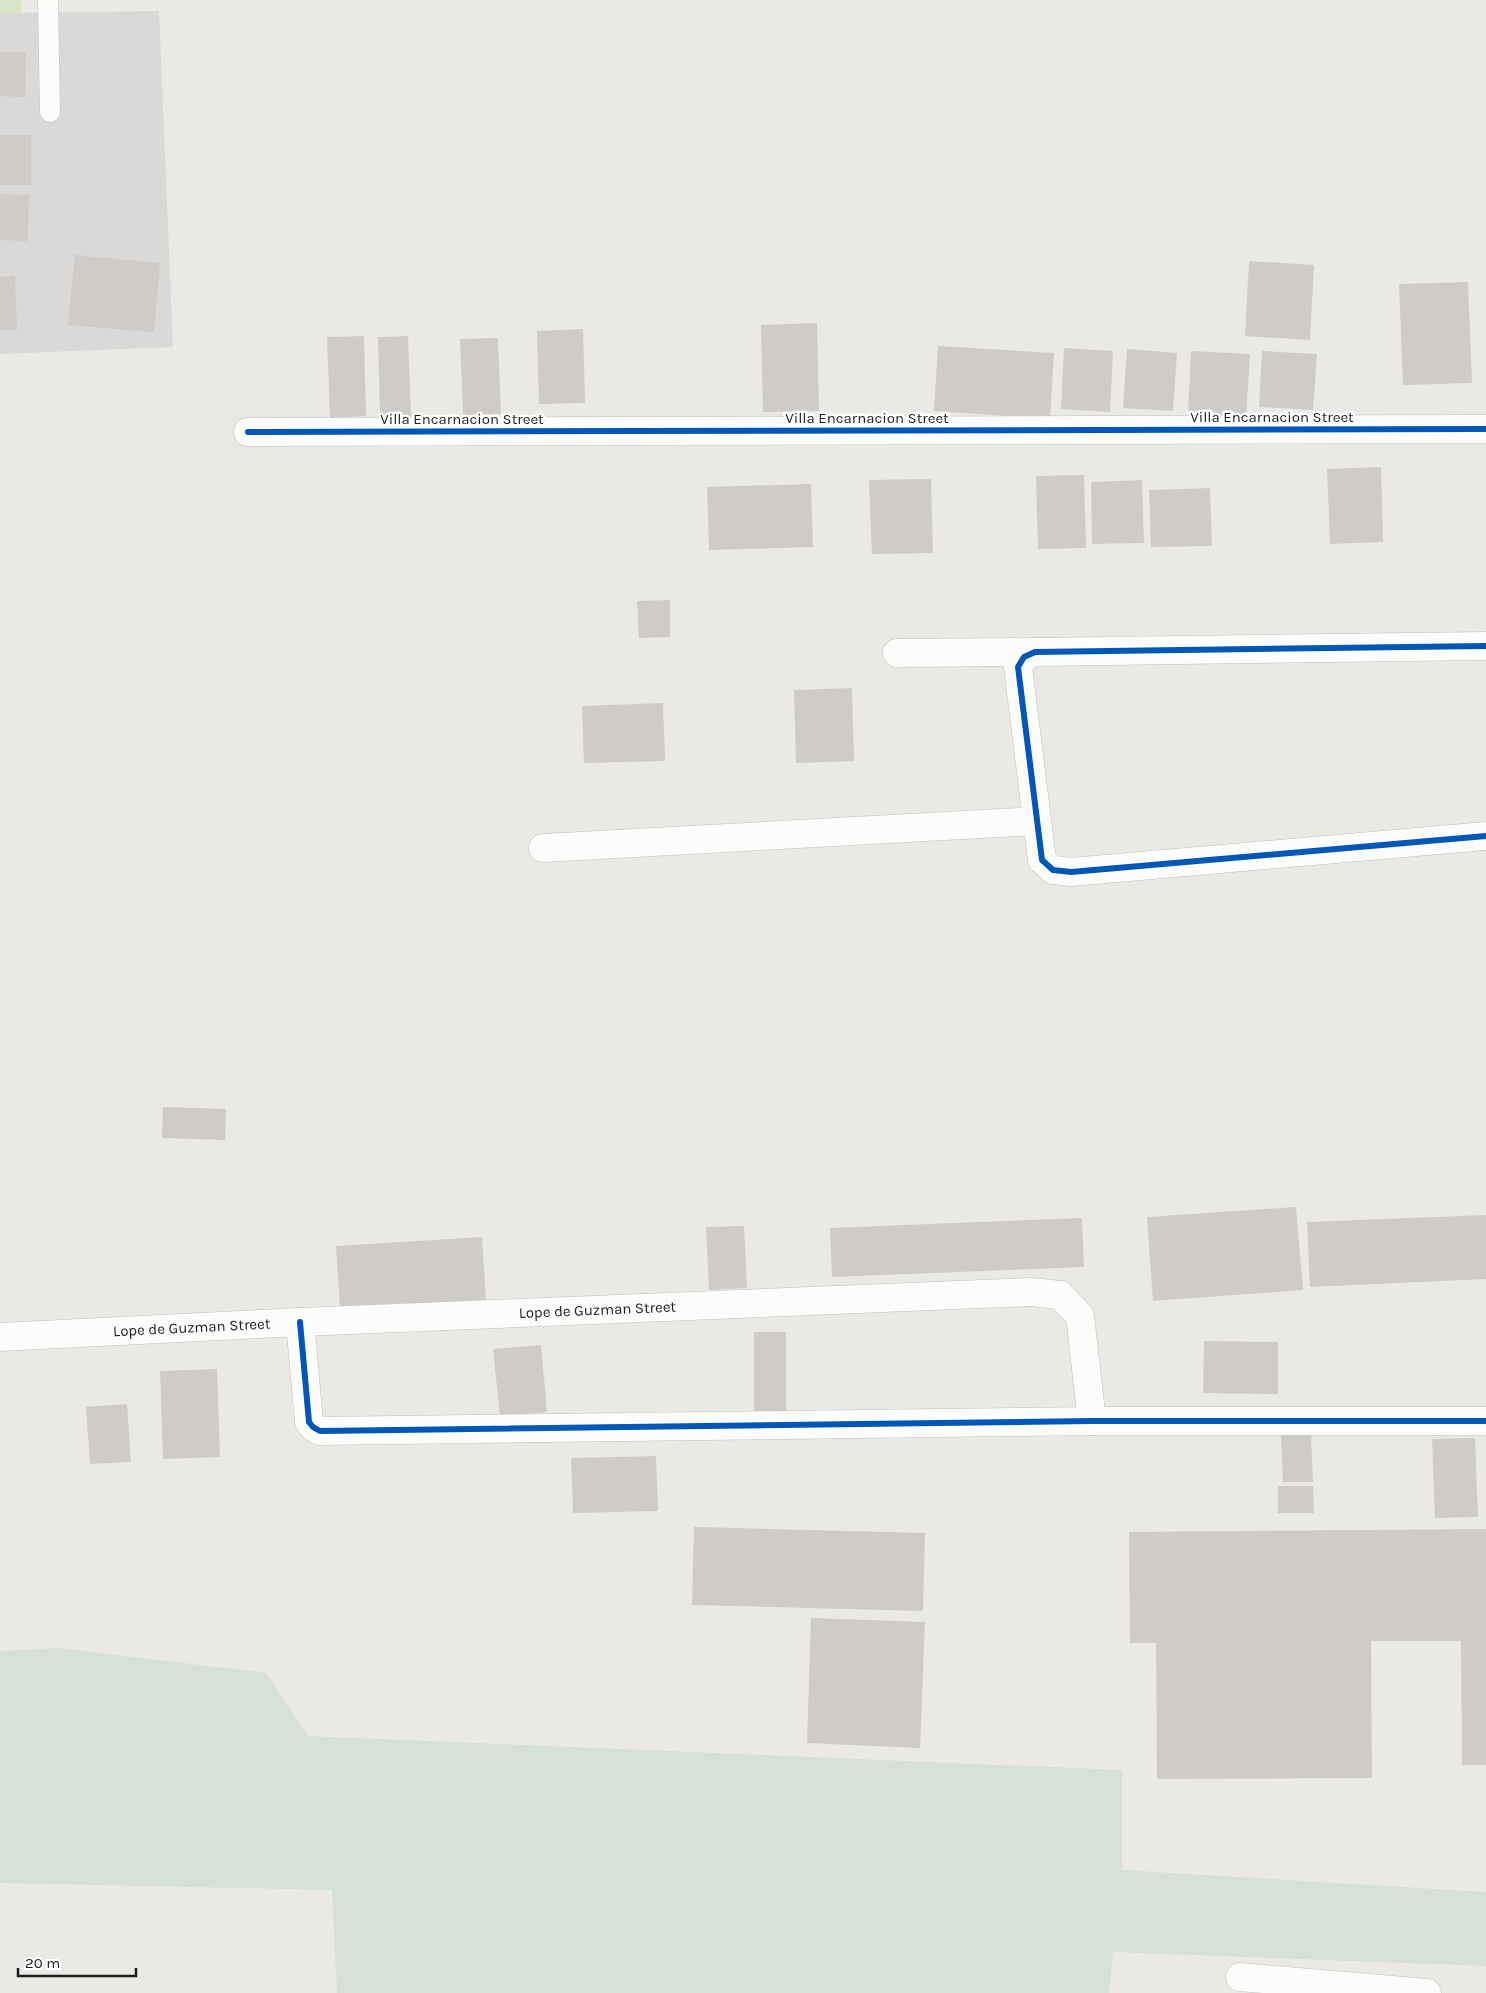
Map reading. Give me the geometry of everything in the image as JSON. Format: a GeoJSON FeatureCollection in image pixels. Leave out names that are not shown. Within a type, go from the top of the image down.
{"type":"FeatureCollection","features":[{"type":"Feature","properties":{"kind":"street","name":"Villa Encarnacion Street"},"geometry":{"type":"LineString","coordinates":[[248,432],[1486,430]]}},
{"type":"Feature","properties":{"kind":"street"},"geometry":{"type":"LineString","coordinates":[[897,653],[1486,646]]}},
{"type":"Feature","properties":{"kind":"street"},"geometry":{"type":"LineString","coordinates":[[1035,652],[1024,657],[1018,668],[1042,860],[1053,870],[1071,872],[1486,836]]}},
{"type":"Feature","properties":{"kind":"street"},"geometry":{"type":"LineString","coordinates":[[543,848],[1037,821]]}},
{"type":"Feature","properties":{"kind":"street","name":"Lope de Guzman Street"},"geometry":{"type":"LineString","coordinates":[[0,1337],[300,1322],[1031,1292],[1060,1295],[1080,1316],[1092,1420]]}},
{"type":"Feature","properties":{"kind":"street"},"geometry":{"type":"LineString","coordinates":[[300,1322],[309,1422],[312,1427],[320,1431],[1092,1420],[1486,1421]]}},
{"type":"Feature","properties":{"kind":"street"},"geometry":{"type":"LineString","coordinates":[[1240,1977],[1427,1993]]}},
{"type":"Feature","properties":{"kind":"lane"},"geometry":{"type":"LineString","coordinates":[[48,0],[50,112]]}},
{"type":"Feature","properties":{"kind":"shaded area"},"geometry":{"type":"Polygon","coordinates":[[[159,11],[173,347],[0,354],[0,13],[159,11]]]}},
{"type":"Feature","properties":{"kind":"shaded area"},"geometry":{"type":"Polygon","coordinates":[[[59,1648],[266,1673],[308,1736],[1122,1770],[1122,1870],[1486,1892],[1486,1966],[1113,1952],[1109,1993],[337,1993],[332,1890],[0,1883],[0,1651],[59,1648]]]}},
{"type":"Feature","properties":{"kind":"green space"},"geometry":{"type":"Polygon","coordinates":[[[0,0],[21,0],[21,13],[0,13],[0,0]]]}},
{"type":"Feature","properties":{"kind":"building"},"geometry":{"type":"Polygon","coordinates":[[[0,52],[26,52],[25,97],[0,96],[0,52]]]}},
{"type":"Feature","properties":{"kind":"building"},"geometry":{"type":"Polygon","coordinates":[[[0,135],[31,135],[31,185],[0,185],[0,135]]]}},
{"type":"Feature","properties":{"kind":"building"},"geometry":{"type":"Polygon","coordinates":[[[0,194],[29,195],[28,241],[0,240],[0,194]]]}},
{"type":"Feature","properties":{"kind":"building"},"geometry":{"type":"Polygon","coordinates":[[[75,255],[160,263],[154,332],[68,325],[75,255]]]}},
{"type":"Feature","properties":{"kind":"building"},"geometry":{"type":"Polygon","coordinates":[[[1249,261],[1314,265],[1310,340],[1245,336],[1249,261]]]}},
{"type":"Feature","properties":{"kind":"building"},"geometry":{"type":"Polygon","coordinates":[[[15,276],[17,330],[0,330],[0,277],[15,276]]]}},
{"type":"Feature","properties":{"kind":"building"},"geometry":{"type":"Polygon","coordinates":[[[1468,282],[1472,383],[1403,385],[1399,284],[1468,282]]]}},
{"type":"Feature","properties":{"kind":"building"},"geometry":{"type":"Polygon","coordinates":[[[817,323],[819,411],[763,412],[761,325],[817,323]]]}},
{"type":"Feature","properties":{"kind":"building"},"geometry":{"type":"Polygon","coordinates":[[[583,329],[585,403],[539,404],[537,331],[583,329]]]}},
{"type":"Feature","properties":{"kind":"building"},"geometry":{"type":"Polygon","coordinates":[[[364,336],[366,416],[330,418],[327,337],[364,336]]]}},
{"type":"Feature","properties":{"kind":"building"},"geometry":{"type":"Polygon","coordinates":[[[408,336],[411,416],[380,417],[378,337],[408,336]]]}},
{"type":"Feature","properties":{"kind":"building"},"geometry":{"type":"Polygon","coordinates":[[[498,338],[501,414],[463,415],[460,339],[498,338]]]}},
{"type":"Feature","properties":{"kind":"building"},"geometry":{"type":"Polygon","coordinates":[[[938,346],[1054,353],[1050,419],[934,411],[938,346]]]}},
{"type":"Feature","properties":{"kind":"building"},"geometry":{"type":"Polygon","coordinates":[[[1064,348],[1113,351],[1110,412],[1061,409],[1064,348]]]}},
{"type":"Feature","properties":{"kind":"building"},"geometry":{"type":"Polygon","coordinates":[[[1127,349],[1177,353],[1173,411],[1123,408],[1127,349]]]}},
{"type":"Feature","properties":{"kind":"building"},"geometry":{"type":"Polygon","coordinates":[[[1191,351],[1250,354],[1246,418],[1188,414],[1191,351]]]}},
{"type":"Feature","properties":{"kind":"building"},"geometry":{"type":"Polygon","coordinates":[[[1262,351],[1317,354],[1313,410],[1259,407],[1262,351]]]}},
{"type":"Feature","properties":{"kind":"building"},"geometry":{"type":"Polygon","coordinates":[[[1381,467],[1383,542],[1330,544],[1327,469],[1381,467]]]}},
{"type":"Feature","properties":{"kind":"building"},"geometry":{"type":"Polygon","coordinates":[[[1084,475],[1086,548],[1038,549],[1036,476],[1084,475]]]}},
{"type":"Feature","properties":{"kind":"building"},"geometry":{"type":"Polygon","coordinates":[[[931,479],[933,553],[872,554],[869,480],[931,479]]]}},
{"type":"Feature","properties":{"kind":"building"},"geometry":{"type":"Polygon","coordinates":[[[1142,480],[1144,543],[1092,544],[1091,482],[1142,480]]]}},
{"type":"Feature","properties":{"kind":"building"},"geometry":{"type":"Polygon","coordinates":[[[811,484],[813,547],[709,550],[707,487],[811,484]]]}},
{"type":"Feature","properties":{"kind":"building"},"geometry":{"type":"Polygon","coordinates":[[[1210,488],[1212,546],[1151,547],[1149,490],[1210,488]]]}},
{"type":"Feature","properties":{"kind":"building"},"geometry":{"type":"Polygon","coordinates":[[[670,600],[670,637],[639,638],[637,601],[670,600]]]}},
{"type":"Feature","properties":{"kind":"building"},"geometry":{"type":"Polygon","coordinates":[[[852,688],[854,761],[796,763],[794,690],[852,688]]]}},
{"type":"Feature","properties":{"kind":"building"},"geometry":{"type":"Polygon","coordinates":[[[663,703],[665,761],[584,763],[582,706],[663,703]]]}},
{"type":"Feature","properties":{"kind":"building"},"geometry":{"type":"Polygon","coordinates":[[[163,1107],[226,1109],[225,1140],[162,1138],[163,1107]]]}},
{"type":"Feature","properties":{"kind":"building"},"geometry":{"type":"Polygon","coordinates":[[[1296,1207],[1303,1290],[1153,1301],[1147,1217],[1296,1207]]]}},
{"type":"Feature","properties":{"kind":"building"},"geometry":{"type":"Polygon","coordinates":[[[1486,1215],[1486,1279],[1310,1287],[1307,1222],[1486,1215]]]}},
{"type":"Feature","properties":{"kind":"building"},"geometry":{"type":"Polygon","coordinates":[[[1082,1218],[1084,1267],[832,1277],[830,1228],[1082,1218]]]}},
{"type":"Feature","properties":{"kind":"building"},"geometry":{"type":"Polygon","coordinates":[[[744,1226],[747,1288],[709,1290],[706,1227],[744,1226]]]}},
{"type":"Feature","properties":{"kind":"building"},"geometry":{"type":"Polygon","coordinates":[[[482,1237],[486,1300],[340,1308],[336,1246],[482,1237]]]}},
{"type":"Feature","properties":{"kind":"building"},"geometry":{"type":"Polygon","coordinates":[[[754,1332],[786,1332],[786,1414],[754,1415],[754,1332]]]}},
{"type":"Feature","properties":{"kind":"building"},"geometry":{"type":"Polygon","coordinates":[[[1204,1341],[1278,1342],[1278,1394],[1203,1393],[1204,1341]]]}},
{"type":"Feature","properties":{"kind":"building"},"geometry":{"type":"Polygon","coordinates":[[[541,1345],[547,1412],[500,1416],[493,1349],[541,1345]]]}},
{"type":"Feature","properties":{"kind":"building"},"geometry":{"type":"Polygon","coordinates":[[[217,1369],[220,1457],[163,1459],[160,1371],[217,1369]]]}},
{"type":"Feature","properties":{"kind":"building"},"geometry":{"type":"Polygon","coordinates":[[[127,1404],[131,1462],[90,1464],[86,1407],[127,1404]]]}},
{"type":"Feature","properties":{"kind":"building"},"geometry":{"type":"Polygon","coordinates":[[[1311,1432],[1313,1482],[1283,1482],[1281,1433],[1311,1432]]]}},
{"type":"Feature","properties":{"kind":"building"},"geometry":{"type":"Polygon","coordinates":[[[1475,1438],[1478,1517],[1435,1518],[1432,1439],[1475,1438]]]}},
{"type":"Feature","properties":{"kind":"building"},"geometry":{"type":"Polygon","coordinates":[[[656,1456],[658,1511],[573,1513],[571,1458],[656,1456]]]}},
{"type":"Feature","properties":{"kind":"building"},"geometry":{"type":"Polygon","coordinates":[[[1278,1486],[1313,1486],[1314,1513],[1278,1513],[1278,1486]]]}},
{"type":"Feature","properties":{"kind":"building"},"geometry":{"type":"Polygon","coordinates":[[[694,1527],[925,1533],[923,1611],[692,1605],[694,1527]]]}},
{"type":"Feature","properties":{"kind":"building"},"geometry":{"type":"Polygon","coordinates":[[[1486,1529],[1486,1765],[1462,1765],[1461,1641],[1371,1641],[1372,1778],[1157,1779],[1156,1643],[1130,1643],[1129,1532],[1486,1529]]]}},
{"type":"Feature","properties":{"kind":"building"},"geometry":{"type":"Polygon","coordinates":[[[811,1618],[925,1622],[920,1748],[807,1743],[811,1618]]]}},
{"type":"Feature","properties":{"kind":"cycle path"},"geometry":{"type":"LineString","coordinates":[[248,432],[1486,429]]}},
{"type":"Feature","properties":{"kind":"cycle path"},"geometry":{"type":"LineString","coordinates":[[1486,646],[1035,652],[1024,657],[1018,667],[1042,860],[1053,870],[1071,872],[1486,836]]}},
{"type":"Feature","properties":{"kind":"cycle path"},"geometry":{"type":"LineString","coordinates":[[300,1322],[309,1422],[320,1431],[1092,1421],[1486,1421]]}}]}
